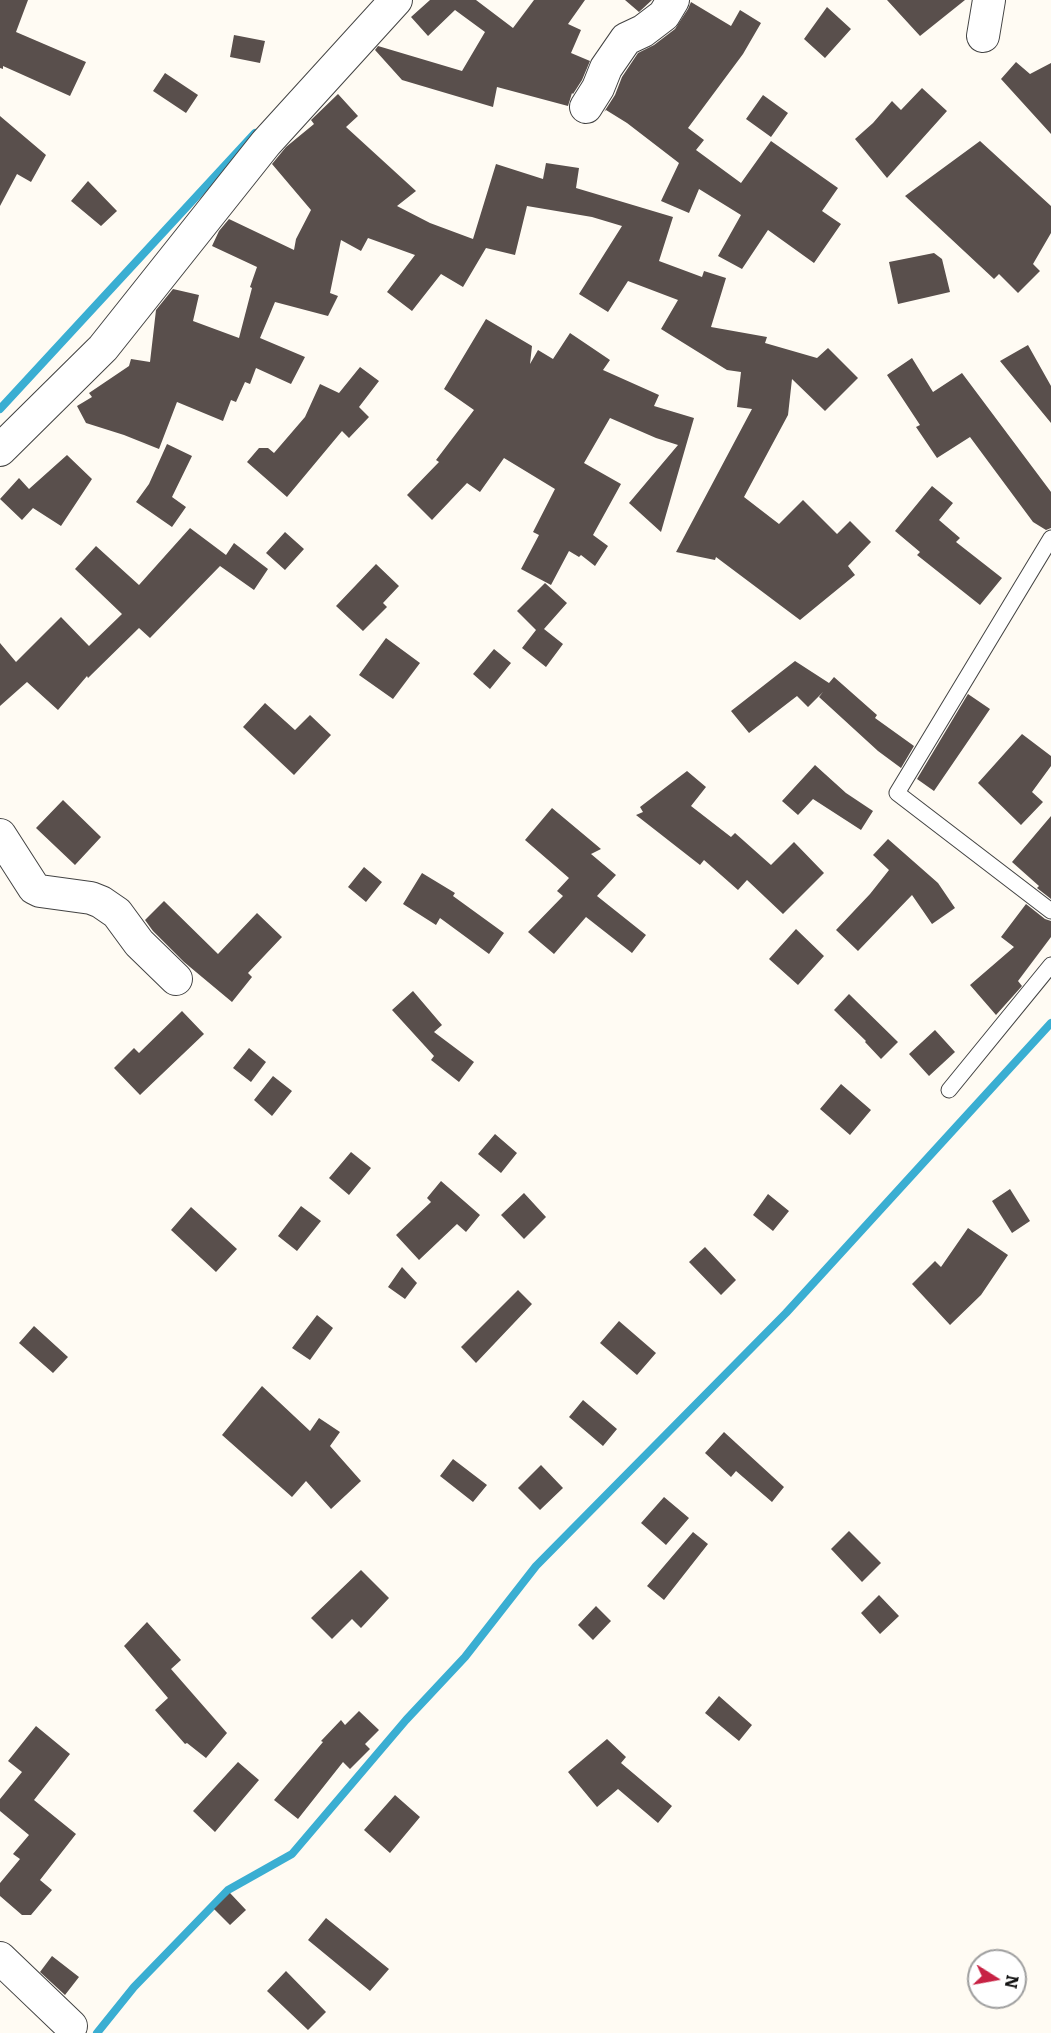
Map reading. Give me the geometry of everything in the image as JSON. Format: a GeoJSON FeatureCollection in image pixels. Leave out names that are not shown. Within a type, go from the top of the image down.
{"type":"FeatureCollection","features":[{"type":"Feature","properties":{"kind":"street"},"geometry":{"type":"LineString","coordinates":[[0,450],[103,348],[266,142],[396,0]]}},
{"type":"Feature","properties":{"kind":"street"},"geometry":{"type":"LineString","coordinates":[[586,107],[598,88],[606,68],[626,39],[643,31],[664,15],[673,0]]}},
{"type":"Feature","properties":{"kind":"street"},"geometry":{"type":"LineString","coordinates":[[983,36],[989,0]]}},
{"type":"Feature","properties":{"kind":"street"},"geometry":{"type":"LineString","coordinates":[[0,835],[34,888],[40,891],[92,898],[101,902],[117,913],[139,943],[176,979]]}},
{"type":"Feature","properties":{"kind":"street"},"geometry":{"type":"LineString","coordinates":[[0,1958],[71,2026]]}},
{"type":"Feature","properties":{"kind":"lane"},"geometry":{"type":"LineString","coordinates":[[1051,538],[897,793],[1051,911]]}},
{"type":"Feature","properties":{"kind":"lane"},"geometry":{"type":"LineString","coordinates":[[949,1090],[1051,965]]}},
{"type":"Feature","properties":{"kind":"building"},"geometry":{"type":"Polygon","coordinates":[[[0,0],[28,0],[16,32],[86,62],[70,96],[3,66],[3,69],[0,68],[0,0]]]}},
{"type":"Feature","properties":{"kind":"building"},"geometry":{"type":"Polygon","coordinates":[[[430,0],[476,0],[513,28],[534,0],[585,0],[568,24],[581,30],[571,53],[590,61],[582,80],[572,93],[568,106],[497,87],[493,107],[402,80],[375,50],[378,46],[462,71],[485,32],[455,10],[428,36],[411,17],[430,0]]]}},
{"type":"Feature","properties":{"kind":"building"},"geometry":{"type":"Polygon","coordinates":[[[625,0],[652,0],[639,12],[625,0]]]}},
{"type":"Feature","properties":{"kind":"building"},"geometry":{"type":"Polygon","coordinates":[[[887,0],[965,0],[920,36],[887,0]]]}},
{"type":"Feature","properties":{"kind":"building"},"geometry":{"type":"Polygon","coordinates":[[[691,2],[731,26],[740,10],[761,23],[743,54],[688,128],[704,140],[696,150],[741,183],[771,141],[838,188],[822,211],[841,224],[814,263],[768,230],[742,269],[718,256],[741,215],[699,189],[689,213],[661,201],[679,163],[627,123],[606,110],[604,112],[615,95],[622,77],[638,53],[654,45],[675,29],[691,2]]]}},
{"type":"Feature","properties":{"kind":"building"},"geometry":{"type":"Polygon","coordinates":[[[827,7],[851,29],[825,58],[804,39],[827,7]]]}},
{"type":"Feature","properties":{"kind":"building"},"geometry":{"type":"Polygon","coordinates":[[[234,35],[265,41],[260,63],[230,57],[234,35]]]}},
{"type":"Feature","properties":{"kind":"building"},"geometry":{"type":"Polygon","coordinates":[[[1016,62],[1030,74],[1051,63],[1051,134],[1001,79],[1016,62]]]}},
{"type":"Feature","properties":{"kind":"building"},"geometry":{"type":"Polygon","coordinates":[[[165,73],[198,95],[186,113],[153,91],[165,73]]]}},
{"type":"Feature","properties":{"kind":"building"},"geometry":{"type":"Polygon","coordinates":[[[922,88],[947,111],[887,178],[855,139],[892,101],[901,110],[922,88]]]}},
{"type":"Feature","properties":{"kind":"building"},"geometry":{"type":"Polygon","coordinates":[[[338,94],[358,116],[346,127],[416,191],[397,206],[430,223],[473,239],[496,164],[543,179],[546,163],[579,168],[576,188],[673,217],[659,261],[702,277],[704,271],[726,278],[711,327],[767,337],[765,343],[817,358],[828,348],[858,378],[825,411],[792,379],[788,415],[744,497],[779,524],[803,500],[837,534],[850,521],[871,542],[848,566],[855,575],[800,620],[716,557],[715,560],[676,552],[752,409],[737,407],[741,372],[727,370],[661,329],[678,300],[628,281],[608,312],[579,294],[622,226],[592,217],[527,206],[515,255],[486,248],[463,287],[441,274],[412,311],[387,292],[415,255],[368,238],[361,251],[341,240],[330,293],[338,296],[328,316],[275,302],[260,338],[305,357],[291,384],[256,368],[250,384],[245,382],[236,402],[231,400],[223,421],[177,402],[159,449],[86,423],[77,406],[92,397],[89,393],[129,366],[131,359],[150,362],[156,310],[173,289],[199,295],[193,321],[239,338],[252,288],[250,287],[257,267],[212,246],[219,231],[229,219],[294,250],[296,239],[311,210],[272,164],[286,147],[314,124],[311,120],[338,94]]]}},
{"type":"Feature","properties":{"kind":"building"},"geometry":{"type":"Polygon","coordinates":[[[763,95],[788,113],[771,137],[746,119],[763,95]]]}},
{"type":"Feature","properties":{"kind":"building"},"geometry":{"type":"Polygon","coordinates":[[[0,116],[46,155],[31,182],[17,174],[0,206],[0,116]]]}},
{"type":"Feature","properties":{"kind":"building"},"geometry":{"type":"Polygon","coordinates":[[[980,141],[1051,206],[1051,233],[1033,264],[1040,271],[1018,293],[999,274],[994,279],[905,196],[980,141]]]}},
{"type":"Feature","properties":{"kind":"building"},"geometry":{"type":"Polygon","coordinates":[[[88,181],[117,211],[101,226],[71,201],[88,181]]]}},
{"type":"Feature","properties":{"kind":"building"},"geometry":{"type":"Polygon","coordinates":[[[934,253],[942,259],[950,292],[898,304],[889,262],[934,253]]]}},
{"type":"Feature","properties":{"kind":"building"},"geometry":{"type":"Polygon","coordinates":[[[486,319],[532,346],[530,364],[538,350],[553,359],[570,333],[610,360],[603,370],[659,395],[654,406],[694,418],[661,532],[629,503],[678,445],[610,418],[584,463],[621,484],[593,535],[608,546],[595,566],[581,555],[579,557],[569,551],[551,585],[521,569],[539,535],[533,532],[555,489],[504,458],[480,492],[467,483],[432,520],[407,495],[439,462],[436,460],[474,410],[444,389],[486,319]]]}},
{"type":"Feature","properties":{"kind":"building"},"geometry":{"type":"Polygon","coordinates":[[[1028,345],[1051,386],[1051,423],[1000,361],[1028,345]]]}},
{"type":"Feature","properties":{"kind":"building"},"geometry":{"type":"Polygon","coordinates":[[[912,358],[933,392],[962,373],[1051,492],[1051,528],[1046,530],[1033,522],[970,437],[937,458],[916,427],[920,425],[887,375],[912,358]]]}},
{"type":"Feature","properties":{"kind":"building"},"geometry":{"type":"Polygon","coordinates":[[[360,367],[379,381],[359,407],[369,417],[349,438],[342,431],[287,497],[247,462],[259,448],[268,448],[274,453],[305,417],[320,384],[339,393],[360,367]]]}},
{"type":"Feature","properties":{"kind":"building"},"geometry":{"type":"Polygon","coordinates":[[[167,444],[192,456],[172,497],[186,507],[172,527],[136,502],[149,484],[167,444]]]}},
{"type":"Feature","properties":{"kind":"building"},"geometry":{"type":"Polygon","coordinates":[[[67,455],[92,479],[61,526],[33,508],[22,520],[0,499],[19,478],[29,489],[67,455]]]}},
{"type":"Feature","properties":{"kind":"building"},"geometry":{"type":"Polygon","coordinates":[[[932,486],[953,503],[939,520],[960,538],[956,542],[1002,578],[980,605],[917,555],[920,552],[895,531],[932,486]]]}},
{"type":"Feature","properties":{"kind":"building"},"geometry":{"type":"Polygon","coordinates":[[[190,528],[226,555],[234,543],[268,569],[254,590],[220,566],[150,638],[139,628],[88,678],[87,676],[58,710],[27,682],[0,706],[0,643],[16,662],[61,617],[89,646],[122,614],[75,569],[96,546],[139,585],[190,528]]]}},
{"type":"Feature","properties":{"kind":"building"},"geometry":{"type":"Polygon","coordinates":[[[285,532],[304,549],[285,570],[266,553],[285,532]]]}},
{"type":"Feature","properties":{"kind":"building"},"geometry":{"type":"Polygon","coordinates":[[[376,564],[399,586],[383,603],[387,607],[363,631],[336,606],[376,564]]]}},
{"type":"Feature","properties":{"kind":"building"},"geometry":{"type":"Polygon","coordinates":[[[545,583],[567,603],[544,629],[563,644],[546,667],[522,648],[536,630],[517,611],[545,583]]]}},
{"type":"Feature","properties":{"kind":"building"},"geometry":{"type":"Polygon","coordinates":[[[386,638],[420,663],[393,699],[359,675],[386,638]]]}},
{"type":"Feature","properties":{"kind":"building"},"geometry":{"type":"Polygon","coordinates":[[[494,649],[511,663],[490,689],[473,674],[494,649]]]}},
{"type":"Feature","properties":{"kind":"building"},"geometry":{"type":"Polygon","coordinates":[[[795,661],[829,683],[834,677],[877,715],[875,718],[914,746],[901,768],[878,751],[819,697],[823,692],[808,707],[797,696],[749,733],[731,711],[795,661]]]}},
{"type":"Feature","properties":{"kind":"building"},"geometry":{"type":"Polygon","coordinates":[[[968,694],[990,709],[934,791],[917,779],[968,694]]]}},
{"type":"Feature","properties":{"kind":"building"},"geometry":{"type":"Polygon","coordinates":[[[265,703],[295,730],[310,715],[331,735],[294,775],[243,727],[265,703]]]}},
{"type":"Feature","properties":{"kind":"building"},"geometry":{"type":"Polygon","coordinates":[[[1022,734],[1051,756],[1051,766],[1032,792],[1043,802],[1021,825],[978,783],[1022,734]]]}},
{"type":"Feature","properties":{"kind":"building"},"geometry":{"type":"Polygon","coordinates":[[[815,765],[846,793],[873,811],[861,830],[813,799],[798,815],[782,801],[815,765]]]}},
{"type":"Feature","properties":{"kind":"building"},"geometry":{"type":"Polygon","coordinates":[[[687,771],[706,787],[691,806],[731,837],[735,833],[771,865],[794,842],[824,873],[783,914],[747,880],[738,890],[704,860],[700,865],[636,815],[643,812],[640,807],[687,771]]]}},
{"type":"Feature","properties":{"kind":"building"},"geometry":{"type":"Polygon","coordinates":[[[63,800],[101,837],[75,865],[36,828],[63,800]]]}},
{"type":"Feature","properties":{"kind":"building"},"geometry":{"type":"Polygon","coordinates":[[[552,808],[601,849],[591,854],[616,875],[597,896],[646,935],[632,953],[586,917],[554,954],[528,932],[563,896],[557,891],[569,878],[525,840],[552,808]]]}},
{"type":"Feature","properties":{"kind":"building"},"geometry":{"type":"Polygon","coordinates":[[[1051,816],[1051,899],[1012,862],[1051,816]]]}},
{"type":"Feature","properties":{"kind":"building"},"geometry":{"type":"Polygon","coordinates":[[[888,839],[938,883],[955,908],[932,924],[912,895],[858,951],[836,930],[889,870],[873,855],[888,839]]]}},
{"type":"Feature","properties":{"kind":"building"},"geometry":{"type":"Polygon","coordinates":[[[364,867],[382,882],[366,902],[348,887],[364,867]]]}},
{"type":"Feature","properties":{"kind":"building"},"geometry":{"type":"Polygon","coordinates":[[[422,873],[455,893],[453,896],[504,933],[489,954],[440,918],[436,925],[403,904],[422,873]]]}},
{"type":"Feature","properties":{"kind":"building"},"geometry":{"type":"Polygon","coordinates":[[[164,901],[218,954],[257,913],[282,937],[248,973],[252,977],[232,1002],[184,962],[145,920],[164,901]]]}},
{"type":"Feature","properties":{"kind":"building"},"geometry":{"type":"Polygon","coordinates":[[[1026,904],[1051,921],[1051,937],[1018,981],[1022,986],[996,1015],[970,985],[1014,947],[1001,937],[1026,904]]]}},
{"type":"Feature","properties":{"kind":"building"},"geometry":{"type":"Polygon","coordinates":[[[796,929],[824,956],[798,985],[769,959],[796,929]]]}},
{"type":"Feature","properties":{"kind":"building"},"geometry":{"type":"Polygon","coordinates":[[[413,991],[442,1025],[434,1032],[474,1062],[459,1082],[431,1060],[434,1056],[392,1010],[413,991]]]}},
{"type":"Feature","properties":{"kind":"building"},"geometry":{"type":"Polygon","coordinates":[[[849,994],[898,1042],[881,1059],[834,1010],[849,994]]]}},
{"type":"Feature","properties":{"kind":"building"},"geometry":{"type":"Polygon","coordinates":[[[182,1011],[204,1034],[140,1095],[114,1068],[134,1048],[139,1053],[182,1011]]]}},
{"type":"Feature","properties":{"kind":"building"},"geometry":{"type":"Polygon","coordinates":[[[935,1030],[955,1052],[929,1076],[909,1054],[935,1030]]]}},
{"type":"Feature","properties":{"kind":"building"},"geometry":{"type":"Polygon","coordinates":[[[249,1048],[266,1062],[251,1082],[233,1068],[249,1048]]]}},
{"type":"Feature","properties":{"kind":"building"},"geometry":{"type":"Polygon","coordinates":[[[273,1076],[292,1091],[272,1116],[254,1100],[273,1076]]]}},
{"type":"Feature","properties":{"kind":"building"},"geometry":{"type":"Polygon","coordinates":[[[841,1084],[871,1110],[850,1135],[820,1109],[841,1084]]]}},
{"type":"Feature","properties":{"kind":"building"},"geometry":{"type":"Polygon","coordinates":[[[495,1134],[517,1153],[501,1173],[478,1154],[495,1134]]]}},
{"type":"Feature","properties":{"kind":"building"},"geometry":{"type":"Polygon","coordinates":[[[351,1152],[371,1168],[349,1195],[329,1178],[351,1152]]]}},
{"type":"Feature","properties":{"kind":"building"},"geometry":{"type":"Polygon","coordinates":[[[441,1181],[480,1215],[466,1232],[457,1224],[419,1260],[396,1235],[431,1202],[427,1198],[441,1181]]]}},
{"type":"Feature","properties":{"kind":"building"},"geometry":{"type":"Polygon","coordinates":[[[1010,1189],[1030,1221],[1012,1233],[992,1201],[1010,1189]]]}},
{"type":"Feature","properties":{"kind":"building"},"geometry":{"type":"Polygon","coordinates":[[[524,1193],[546,1217],[524,1239],[501,1215],[524,1193]]]}},
{"type":"Feature","properties":{"kind":"building"},"geometry":{"type":"Polygon","coordinates":[[[768,1194],[789,1211],[773,1231],[753,1215],[768,1194]]]}},
{"type":"Feature","properties":{"kind":"building"},"geometry":{"type":"Polygon","coordinates":[[[301,1206],[321,1221],[297,1251],[278,1236],[301,1206]]]}},
{"type":"Feature","properties":{"kind":"building"},"geometry":{"type":"Polygon","coordinates":[[[191,1207],[237,1249],[216,1272],[171,1230],[191,1207]]]}},
{"type":"Feature","properties":{"kind":"building"},"geometry":{"type":"Polygon","coordinates":[[[968,1228],[1008,1255],[981,1295],[950,1325],[912,1284],[935,1261],[941,1267],[968,1228]]]}},
{"type":"Feature","properties":{"kind":"building"},"geometry":{"type":"Polygon","coordinates":[[[705,1247],[736,1280],[721,1295],[689,1262],[705,1247]]]}},
{"type":"Feature","properties":{"kind":"building"},"geometry":{"type":"Polygon","coordinates":[[[402,1267],[417,1283],[405,1299],[388,1287],[402,1267]]]}},
{"type":"Feature","properties":{"kind":"building"},"geometry":{"type":"Polygon","coordinates":[[[518,1290],[532,1304],[476,1363],[461,1347],[518,1290]]]}},
{"type":"Feature","properties":{"kind":"building"},"geometry":{"type":"Polygon","coordinates":[[[317,1315],[333,1328],[310,1360],[292,1348],[317,1315]]]}},
{"type":"Feature","properties":{"kind":"building"},"geometry":{"type":"Polygon","coordinates":[[[619,1321],[656,1353],[637,1375],[600,1343],[619,1321]]]}},
{"type":"Feature","properties":{"kind":"building"},"geometry":{"type":"Polygon","coordinates":[[[34,1326],[68,1357],[53,1373],[19,1343],[34,1326]]]}},
{"type":"Feature","properties":{"kind":"building"},"geometry":{"type":"Polygon","coordinates":[[[262,1386],[310,1431],[319,1418],[340,1432],[330,1446],[361,1481],[331,1509],[306,1481],[292,1497],[222,1435],[262,1386]]]}},
{"type":"Feature","properties":{"kind":"building"},"geometry":{"type":"Polygon","coordinates":[[[583,1400],[617,1429],[603,1446],[569,1417],[583,1400]]]}},
{"type":"Feature","properties":{"kind":"building"},"geometry":{"type":"Polygon","coordinates":[[[724,1432],[784,1487],[772,1502],[736,1471],[731,1477],[705,1453],[724,1432]]]}},
{"type":"Feature","properties":{"kind":"building"},"geometry":{"type":"Polygon","coordinates":[[[453,1459],[487,1485],[473,1502],[440,1476],[453,1459]]]}},
{"type":"Feature","properties":{"kind":"building"},"geometry":{"type":"Polygon","coordinates":[[[541,1465],[563,1488],[540,1510],[518,1488],[541,1465]]]}},
{"type":"Feature","properties":{"kind":"building"},"geometry":{"type":"Polygon","coordinates":[[[664,1497],[689,1518],[666,1545],[641,1523],[664,1497]]]}},
{"type":"Feature","properties":{"kind":"building"},"geometry":{"type":"Polygon","coordinates":[[[849,1531],[881,1563],[862,1582],[831,1549],[849,1531]]]}},
{"type":"Feature","properties":{"kind":"building"},"geometry":{"type":"Polygon","coordinates":[[[693,1532],[708,1544],[664,1600],[647,1586],[693,1532]]]}},
{"type":"Feature","properties":{"kind":"building"},"geometry":{"type":"Polygon","coordinates":[[[361,1570],[389,1598],[361,1628],[352,1619],[332,1639],[311,1618],[361,1570]]]}},
{"type":"Feature","properties":{"kind":"building"},"geometry":{"type":"Polygon","coordinates":[[[879,1595],[899,1616],[880,1634],[861,1613],[879,1595]]]}},
{"type":"Feature","properties":{"kind":"building"},"geometry":{"type":"Polygon","coordinates":[[[596,1606],[611,1621],[593,1640],[578,1625],[596,1606]]]}},
{"type":"Feature","properties":{"kind":"building"},"geometry":{"type":"Polygon","coordinates":[[[147,1622],[181,1660],[171,1669],[227,1733],[206,1758],[187,1743],[185,1744],[155,1710],[168,1698],[124,1646],[147,1622]]]}},
{"type":"Feature","properties":{"kind":"building"},"geometry":{"type":"Polygon","coordinates":[[[719,1696],[752,1725],[739,1741],[705,1713],[719,1696]]]}},
{"type":"Feature","properties":{"kind":"building"},"geometry":{"type":"Polygon","coordinates":[[[359,1711],[379,1730],[365,1744],[370,1749],[350,1769],[343,1762],[298,1819],[274,1800],[323,1742],[321,1741],[341,1720],[345,1725],[359,1711]]]}},
{"type":"Feature","properties":{"kind":"building"},"geometry":{"type":"Polygon","coordinates":[[[36,1726],[70,1754],[34,1800],[76,1834],[40,1880],[52,1890],[31,1915],[22,1915],[0,1896],[0,1883],[20,1859],[13,1854],[29,1835],[0,1811],[0,1799],[22,1772],[8,1761],[36,1726]]]}},
{"type":"Feature","properties":{"kind":"building"},"geometry":{"type":"Polygon","coordinates":[[[607,1739],[626,1757],[621,1763],[672,1806],[658,1823],[618,1789],[597,1807],[568,1772],[607,1739]]]}},
{"type":"Feature","properties":{"kind":"building"},"geometry":{"type":"Polygon","coordinates":[[[238,1762],[259,1780],[215,1832],[193,1811],[238,1762]]]}},
{"type":"Feature","properties":{"kind":"building"},"geometry":{"type":"Polygon","coordinates":[[[395,1795],[420,1817],[390,1853],[364,1830],[395,1795]]]}},
{"type":"Feature","properties":{"kind":"building"},"geometry":{"type":"Polygon","coordinates":[[[230,1893],[246,1910],[230,1925],[214,1909],[230,1893]]]}},
{"type":"Feature","properties":{"kind":"building"},"geometry":{"type":"Polygon","coordinates":[[[326,1918],[389,1969],[370,1991],[308,1940],[326,1918]]]}},
{"type":"Feature","properties":{"kind":"building"},"geometry":{"type":"Polygon","coordinates":[[[52,1956],[79,1977],[65,1995],[40,1972],[52,1956]]]}},
{"type":"Feature","properties":{"kind":"building"},"geometry":{"type":"Polygon","coordinates":[[[286,1971],[326,2012],[308,2030],[267,1991],[286,1971]]]}},
{"type":"Feature","properties":{"kind":"waterway"},"geometry":{"type":"LineString","coordinates":[[0,409],[255,133]]}},
{"type":"Feature","properties":{"kind":"waterway"},"geometry":{"type":"LineString","coordinates":[[97,2033],[134,1987],[228,1890],[292,1854],[406,1720],[465,1657],[536,1566],[786,1313],[1051,1023]]}}]}
